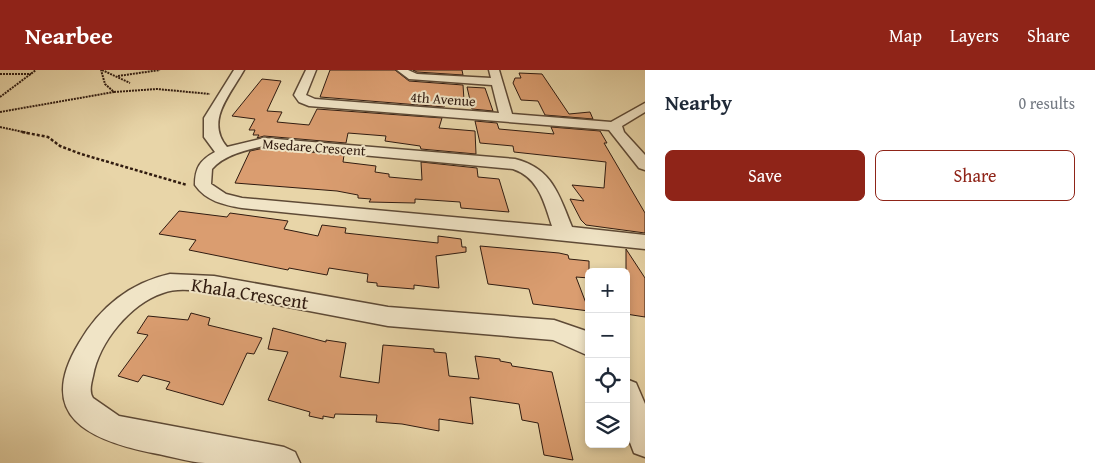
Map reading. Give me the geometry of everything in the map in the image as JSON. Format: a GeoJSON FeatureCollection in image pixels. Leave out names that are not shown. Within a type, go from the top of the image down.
{"type":"FeatureCollection","features":[{"type":"Feature","properties":{"kind":"street"},"geometry":{"type":"LineString","coordinates":[[225,154],[211,137],[211,118],[225,97],[239,70]]}},
{"type":"Feature","properties":{"kind":"street","name":"4th Avenue"},"geometry":{"type":"LineString","coordinates":[[311,70],[300,94],[303,99],[313,103],[615,126]]}},
{"type":"Feature","properties":{"kind":"street"},"geometry":{"type":"LineString","coordinates":[[402,70],[409,76],[417,77],[495,76],[507,119]]}},
{"type":"Feature","properties":{"kind":"street"},"geometry":{"type":"LineString","coordinates":[[645,108],[619,121],[615,126],[617,133],[645,165]]}},
{"type":"Feature","properties":{"kind":"street"},"geometry":{"type":"LineString","coordinates":[[212,129],[259,143]]}},
{"type":"Feature","properties":{"kind":"street","name":"Msedare Crescent"},"geometry":{"type":"LineString","coordinates":[[209,192],[203,184],[204,169],[208,164],[236,148],[259,143],[523,166],[538,174],[544,182],[564,233]]}},
{"type":"Feature","properties":{"kind":"street"},"geometry":{"type":"LineString","coordinates":[[209,192],[242,203],[645,242]]}},
{"type":"Feature","properties":{"kind":"street","name":"Khala Crescent"},"geometry":{"type":"LineString","coordinates":[[284,463],[118,431],[98,423],[81,407],[76,387],[80,366],[102,328],[124,303],[141,292],[160,284],[196,282],[365,313],[554,330],[585,342]]}},
{"type":"Feature","properties":{"kind":"street"},"geometry":{"type":"LineString","coordinates":[[630,403],[645,442]]}},
{"type":"Feature","properties":{"kind":"path"},"geometry":{"type":"LineString","coordinates":[[0,97],[36,70]]}},
{"type":"Feature","properties":{"kind":"path"},"geometry":{"type":"LineString","coordinates":[[101,70],[130,83]]}},
{"type":"Feature","properties":{"kind":"path"},"geometry":{"type":"LineString","coordinates":[[101,70],[105,84],[114,92]]}},
{"type":"Feature","properties":{"kind":"path"},"geometry":{"type":"LineString","coordinates":[[118,76],[160,70]]}},
{"type":"Feature","properties":{"kind":"path"},"geometry":{"type":"LineString","coordinates":[[0,74],[32,74]]}},
{"type":"Feature","properties":{"kind":"path"},"geometry":{"type":"LineString","coordinates":[[0,112],[114,92],[157,89],[225,97]]}},
{"type":"Feature","properties":{"kind":"path"},"geometry":{"type":"LineString","coordinates":[[0,127],[48,137],[60,146],[81,154],[209,192]]}},
{"type":"Feature","properties":{"kind":"building"},"geometry":{"type":"Polygon","coordinates":[[[330,70],[395,70],[409,81],[463,85],[464,100],[446,98],[444,107],[320,97],[330,70]]]}},
{"type":"Feature","properties":{"kind":"building"},"geometry":{"type":"Polygon","coordinates":[[[413,70],[462,70],[463,75],[417,72],[413,70]]]}},
{"type":"Feature","properties":{"kind":"building"},"geometry":{"type":"Polygon","coordinates":[[[519,73],[542,74],[569,114],[590,112],[593,119],[545,115],[538,101],[521,100],[513,83],[515,78],[521,78],[519,73]]]}},
{"type":"Feature","properties":{"kind":"building"},"geometry":{"type":"Polygon","coordinates":[[[262,79],[281,81],[267,111],[282,112],[277,122],[309,125],[317,109],[442,118],[439,128],[475,131],[476,154],[421,149],[420,146],[385,141],[386,136],[348,133],[346,143],[264,136],[257,138],[259,135],[253,135],[255,130],[249,130],[255,119],[232,116],[262,79]]]}},
{"type":"Feature","properties":{"kind":"building"},"geometry":{"type":"Polygon","coordinates":[[[467,87],[485,88],[493,111],[472,109],[467,87]]]}},
{"type":"Feature","properties":{"kind":"building"},"geometry":{"type":"Polygon","coordinates":[[[475,121],[497,123],[499,129],[554,134],[551,127],[600,131],[607,143],[604,143],[645,213],[645,233],[586,225],[581,220],[570,199],[584,201],[572,185],[604,188],[606,162],[514,152],[513,146],[480,143],[475,121]]]}},
{"type":"Feature","properties":{"kind":"building"},"geometry":{"type":"Polygon","coordinates":[[[264,148],[344,155],[343,162],[376,166],[375,172],[389,174],[389,177],[422,180],[421,162],[477,168],[478,177],[499,179],[509,212],[461,208],[460,202],[415,199],[415,203],[369,202],[371,199],[358,198],[358,195],[337,191],[235,183],[250,151],[264,148]]]}},
{"type":"Feature","properties":{"kind":"building"},"geometry":{"type":"Polygon","coordinates":[[[179,211],[227,217],[230,213],[288,221],[284,229],[318,236],[322,225],[346,228],[345,233],[438,243],[438,236],[461,239],[462,247],[466,247],[466,252],[436,256],[439,288],[414,285],[414,289],[377,286],[377,283],[367,282],[368,274],[329,268],[327,275],[289,268],[288,270],[189,250],[196,240],[159,234],[179,211]]]}},
{"type":"Feature","properties":{"kind":"building"},"geometry":{"type":"Polygon","coordinates":[[[480,246],[559,253],[568,255],[569,259],[589,261],[589,268],[585,268],[585,278],[576,277],[585,301],[585,310],[533,304],[529,289],[488,284],[480,246]]]}},
{"type":"Feature","properties":{"kind":"building"},"geometry":{"type":"Polygon","coordinates":[[[626,249],[645,278],[645,317],[630,315],[630,268],[626,268],[626,249]]]}},
{"type":"Feature","properties":{"kind":"building"},"geometry":{"type":"Polygon","coordinates":[[[191,313],[210,318],[208,325],[262,338],[254,354],[247,353],[223,405],[166,389],[170,382],[143,375],[138,382],[118,376],[148,335],[137,333],[148,316],[188,320],[191,313]]]}},
{"type":"Feature","properties":{"kind":"building"},"geometry":{"type":"Polygon","coordinates":[[[273,328],[326,342],[326,340],[346,343],[340,377],[379,383],[383,345],[434,349],[434,352],[446,353],[449,376],[479,379],[475,356],[500,359],[500,361],[511,363],[512,366],[552,372],[573,460],[544,455],[538,423],[522,420],[519,404],[470,397],[473,424],[439,419],[439,431],[402,424],[376,422],[377,415],[335,414],[334,418],[323,416],[323,419],[309,416],[310,412],[268,400],[288,352],[268,349],[273,328]]]}}]}
